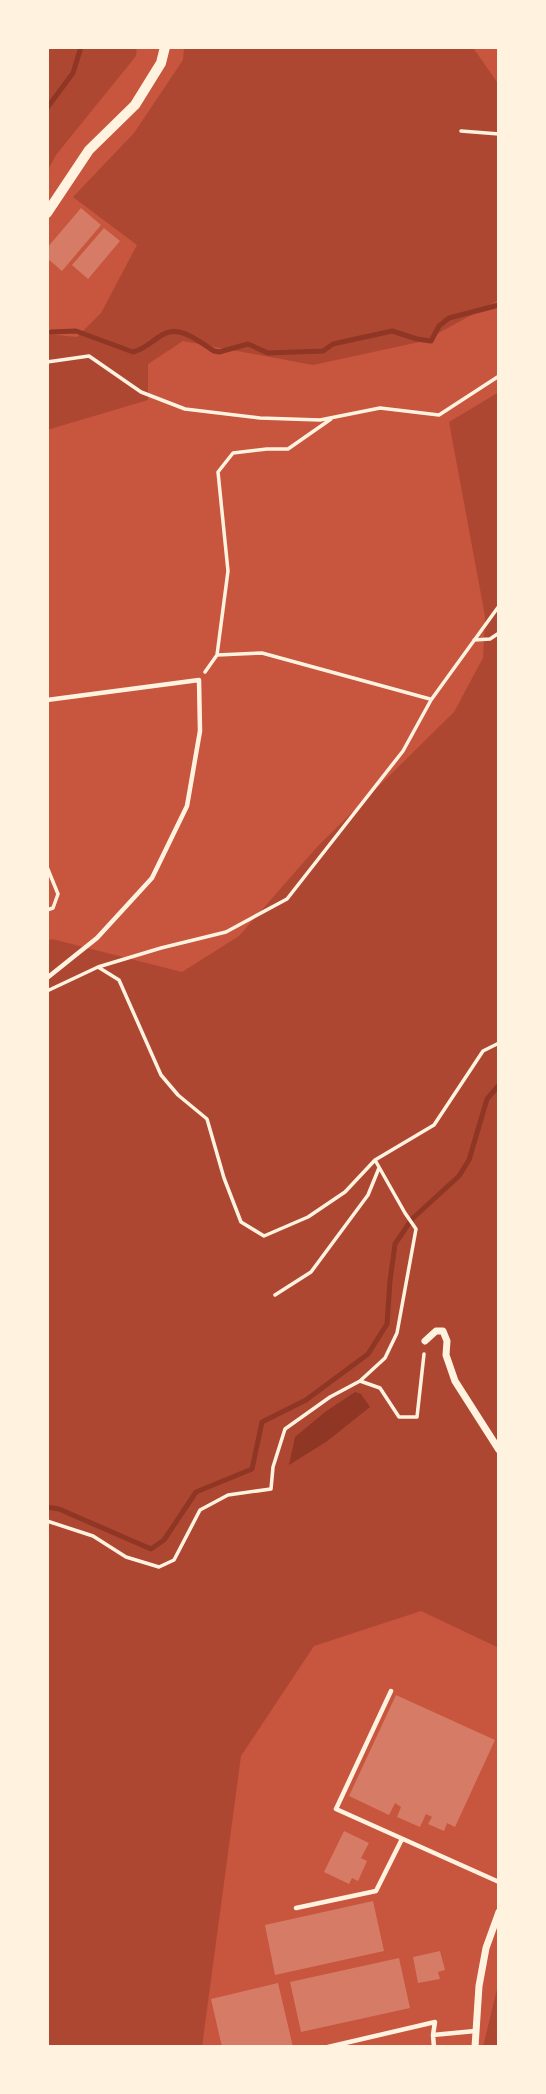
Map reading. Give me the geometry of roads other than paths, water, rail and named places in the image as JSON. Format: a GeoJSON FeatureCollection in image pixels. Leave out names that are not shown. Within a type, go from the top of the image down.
{"type":"FeatureCollection","features":[{"type":"Feature","properties":{"kind":"main road"},"geometry":{"type":"LineString","coordinates":[[47,213],[89,150],[135,105],[161,63],[165,47]]}},
{"type":"Feature","properties":{"kind":"street"},"geometry":{"type":"LineString","coordinates":[[425,1341],[436,1331],[443,1331],[447,1341],[446,1354],[455,1381],[499,1450]]}},
{"type":"Feature","properties":{"kind":"street"},"geometry":{"type":"LineString","coordinates":[[475,2047],[479,1986],[486,1948],[499,1912]]}},
{"type":"Feature","properties":{"kind":"lane"},"geometry":{"type":"LineString","coordinates":[[47,700],[200,680],[200,730],[187,806],[152,878],[97,938],[47,978]]}},
{"type":"Feature","properties":{"kind":"lane"},"geometry":{"type":"LineString","coordinates":[[391,1691],[336,1809],[499,1882]]}},
{"type":"Feature","properties":{"kind":"lane"},"geometry":{"type":"LineString","coordinates":[[296,1908],[376,1891],[402,1839]]}},
{"type":"Feature","properties":{"kind":"lane"},"geometry":{"type":"LineString","coordinates":[[328,2047],[435,2021],[434,2047]]}},
{"type":"Feature","properties":{"kind":"lane"},"geometry":{"type":"LineString","coordinates":[[433,2035],[475,2031]]}},
{"type":"Feature","properties":{"kind":"waterway"},"geometry":{"type":"LineString","coordinates":[[47,108],[73,73],[81,47]]}},
{"type":"Feature","properties":{"kind":"waterway"},"geometry":{"type":"LineString","coordinates":[[51,332],[76,331],[133,352],[169,332],[182,333],[219,352],[248,344],[268,353],[323,351],[333,344],[392,331],[431,341],[439,326],[449,318],[499,305]]}},
{"type":"Feature","properties":{"kind":"waterway"},"geometry":{"type":"LineString","coordinates":[[47,1507],[59,1509],[151,1549],[164,1540],[196,1492],[252,1469],[262,1422],[306,1400],[368,1354],[387,1324],[395,1244],[412,1219],[459,1176],[469,1160],[487,1099],[499,1085]]}}]}
